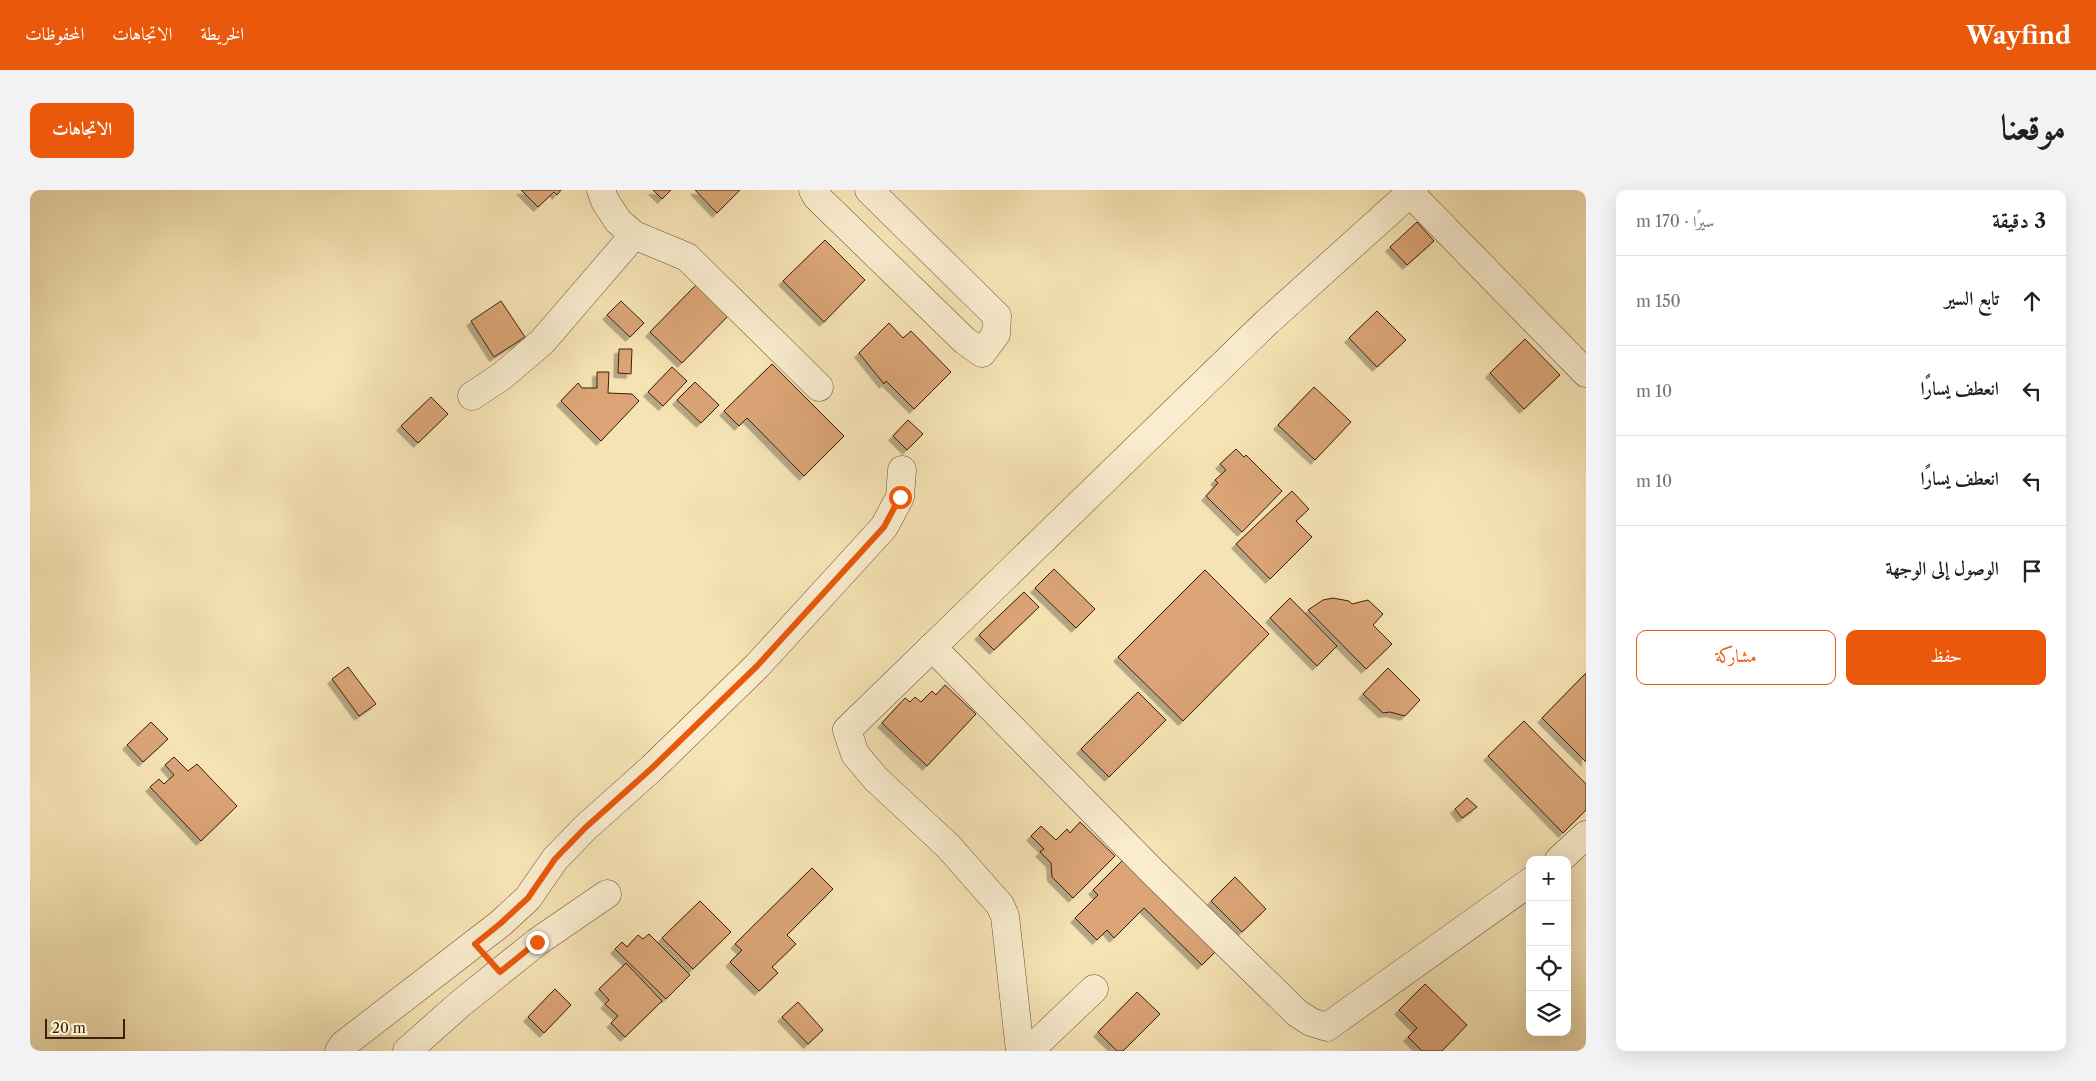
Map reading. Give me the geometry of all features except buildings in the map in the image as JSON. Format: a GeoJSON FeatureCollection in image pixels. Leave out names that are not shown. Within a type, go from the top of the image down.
{"type":"FeatureCollection","features":[{"type":"Feature","properties":{"kind":"street"},"geometry":{"type":"LineString","coordinates":[[601,190],[605,201],[618,221],[634,235],[687,257],[819,387]]}},
{"type":"Feature","properties":{"kind":"street"},"geometry":{"type":"LineString","coordinates":[[813,190],[965,342],[982,353],[996,334],[997,316],[868,190]]}},
{"type":"Feature","properties":{"kind":"street"},"geometry":{"type":"LineString","coordinates":[[1020,1051],[1005,916],[1000,905],[948,846],[876,779],[855,754],[847,730],[1267,322],[1410,191],[1586,373]]}},
{"type":"Feature","properties":{"kind":"street"},"geometry":{"type":"LineString","coordinates":[[472,396],[502,376],[542,342],[634,235]]}},
{"type":"Feature","properties":{"kind":"street"},"geometry":{"type":"LineString","coordinates":[[918,296],[942,280],[957,277]]}},
{"type":"Feature","properties":{"kind":"street"},"geometry":{"type":"LineString","coordinates":[[339,1051],[343,1045],[501,923],[528,898],[555,859],[585,828],[652,768],[757,666],[884,527],[900,497],[902,470]]}},
{"type":"Feature","properties":{"kind":"street"},"geometry":{"type":"LineString","coordinates":[[932,647],[1154,873],[1297,1013],[1311,1022],[1327,1027],[1526,885]]}},
{"type":"Feature","properties":{"kind":"street"},"geometry":{"type":"LineString","coordinates":[[1563,856],[1586,835]]}},
{"type":"Feature","properties":{"kind":"street"},"geometry":{"type":"LineString","coordinates":[[407,1051],[537,942],[608,894]]}},
{"type":"Feature","properties":{"kind":"street"},"geometry":{"type":"LineString","coordinates":[[475,944],[500,972]]}},
{"type":"Feature","properties":{"kind":"street"},"geometry":{"type":"LineString","coordinates":[[1029,1051],[1094,989]]}},
{"type":"Feature","properties":{"kind":"route"},"geometry":{"type":"LineString","coordinates":[[537,942],[500,972],[475,944],[528,898],[555,859],[585,828],[652,768],[757,666],[884,527],[900,497]]}}]}
